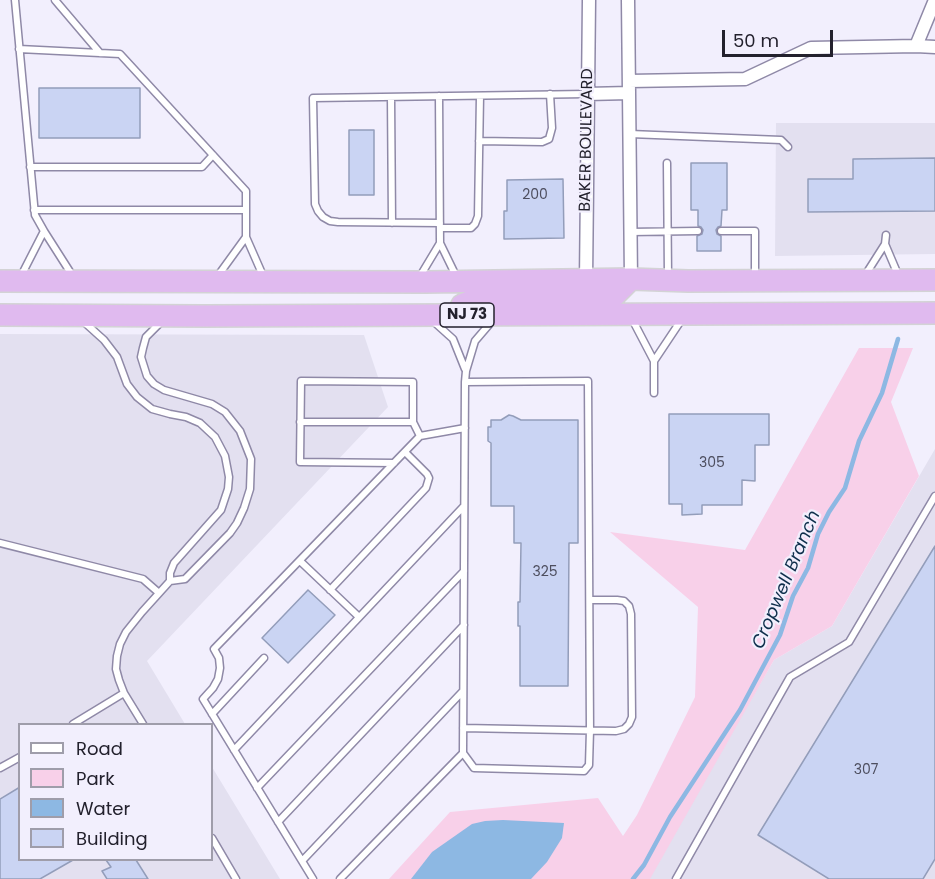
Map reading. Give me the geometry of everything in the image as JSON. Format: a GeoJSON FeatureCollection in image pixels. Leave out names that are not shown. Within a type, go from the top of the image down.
{"type":"FeatureCollection","features":[{"type":"Feature","properties":{"kind":"highway"},"geometry":{"type":"LineString","coordinates":[[458,315],[462,305],[476,299],[602,299],[615,295],[631,279]]}},
{"type":"Feature","properties":{"kind":"highway","name":"NJ 73"},"geometry":{"type":"LineString","coordinates":[[9,281],[935,280]]}},
{"type":"Feature","properties":{"kind":"highway","name":"NJ 73"},"geometry":{"type":"LineString","coordinates":[[0,315],[932,313]]}},
{"type":"Feature","properties":{"kind":"street","name":"BAKER BOULEVARD"},"geometry":{"type":"LineString","coordinates":[[586,280],[589,0]]}},
{"type":"Feature","properties":{"kind":"street"},"geometry":{"type":"LineString","coordinates":[[628,0],[631,279]]}},
{"type":"Feature","properties":{"kind":"street"},"geometry":{"type":"LineString","coordinates":[[916,46],[935,0]]}},
{"type":"Feature","properties":{"kind":"street"},"geometry":{"type":"LineString","coordinates":[[588,94],[629,87],[745,79],[811,48],[935,47]]}},
{"type":"Feature","properties":{"kind":"lane"},"geometry":{"type":"LineString","coordinates":[[15,0],[35,215],[76,281]]}},
{"type":"Feature","properties":{"kind":"lane"},"geometry":{"type":"LineString","coordinates":[[55,0],[100,53]]}},
{"type":"Feature","properties":{"kind":"lane"},"geometry":{"type":"LineString","coordinates":[[19,49],[120,54],[246,191],[246,237],[265,281]]}},
{"type":"Feature","properties":{"kind":"lane"},"geometry":{"type":"LineString","coordinates":[[479,141],[542,142],[549,139],[552,128],[550,94]]}},
{"type":"Feature","properties":{"kind":"lane"},"geometry":{"type":"LineString","coordinates":[[480,96],[478,216],[471,228],[338,222],[330,221],[318,211],[315,204],[313,98],[588,94]]}},
{"type":"Feature","properties":{"kind":"lane"},"geometry":{"type":"LineString","coordinates":[[439,96],[440,243],[459,281]]}},
{"type":"Feature","properties":{"kind":"lane"},"geometry":{"type":"LineString","coordinates":[[391,97],[392,223]]}},
{"type":"Feature","properties":{"kind":"lane"},"geometry":{"type":"LineString","coordinates":[[629,134],[781,140],[788,147]]}},
{"type":"Feature","properties":{"kind":"lane"},"geometry":{"type":"LineString","coordinates":[[30,167],[202,167],[213,156]]}},
{"type":"Feature","properties":{"kind":"lane"},"geometry":{"type":"LineString","coordinates":[[667,163],[668,280]]}},
{"type":"Feature","properties":{"kind":"lane"},"geometry":{"type":"LineString","coordinates":[[34,210],[246,210]]}},
{"type":"Feature","properties":{"kind":"lane"},"geometry":{"type":"LineString","coordinates":[[9,281],[44,231]]}},
{"type":"Feature","properties":{"kind":"lane"},"geometry":{"type":"LineString","coordinates":[[630,232],[698,231]]}},
{"type":"Feature","properties":{"kind":"lane"},"geometry":{"type":"LineString","coordinates":[[721,231],[755,231],[755,280]]}},
{"type":"Feature","properties":{"kind":"lane"},"geometry":{"type":"LineString","coordinates":[[861,280],[885,244],[886,235]]}},
{"type":"Feature","properties":{"kind":"lane"},"geometry":{"type":"LineString","coordinates":[[214,281],[246,237]]}},
{"type":"Feature","properties":{"kind":"lane"},"geometry":{"type":"LineString","coordinates":[[416,281],[440,243]]}},
{"type":"Feature","properties":{"kind":"lane"},"geometry":{"type":"LineString","coordinates":[[885,244],[900,280]]}},
{"type":"Feature","properties":{"kind":"lane"},"geometry":{"type":"LineString","coordinates":[[629,314],[654,361],[654,393]]}},
{"type":"Feature","properties":{"kind":"lane"},"geometry":{"type":"LineString","coordinates":[[654,361],[685,314]]}},
{"type":"Feature","properties":{"kind":"lane"},"geometry":{"type":"LineString","coordinates":[[426,315],[453,339],[466,371]]}},
{"type":"Feature","properties":{"kind":"lane"},"geometry":{"type":"LineString","coordinates":[[465,382],[588,381],[590,730],[589,765],[587,769],[580,772],[474,768],[463,753],[465,382],[475,341],[498,315]]}},
{"type":"Feature","properties":{"kind":"lane"},"geometry":{"type":"LineString","coordinates":[[76,316],[110,347],[120,363],[127,384],[136,397],[152,409],[186,417],[200,423],[215,437],[225,456],[229,477],[228,489],[221,510],[174,563],[170,581]]}},
{"type":"Feature","properties":{"kind":"lane"},"geometry":{"type":"LineString","coordinates":[[142,723],[124,693],[119,680],[116,669],[120,644],[126,632],[170,581],[185,579],[237,524],[250,489],[251,459],[240,431],[225,412],[213,404],[164,390],[154,384],[147,375],[141,357],[146,337],[169,316]]}},
{"type":"Feature","properties":{"kind":"lane"},"geometry":{"type":"LineString","coordinates":[[394,463],[300,462],[301,381],[413,382],[413,422],[420,436]]}},
{"type":"Feature","properties":{"kind":"lane"},"geometry":{"type":"LineString","coordinates":[[300,422],[413,422]]}},
{"type":"Feature","properties":{"kind":"lane"},"geometry":{"type":"LineString","coordinates":[[313,879],[203,699],[218,679],[219,658],[214,649],[420,436],[465,428]]}},
{"type":"Feature","properties":{"kind":"lane"},"geometry":{"type":"LineString","coordinates":[[330,590],[426,488],[429,478],[427,474],[405,452]]}},
{"type":"Feature","properties":{"kind":"lane"},"geometry":{"type":"LineString","coordinates":[[676,879],[790,676],[849,642],[935,496]]}},
{"type":"Feature","properties":{"kind":"lane"},"geometry":{"type":"LineString","coordinates":[[234,750],[465,506]]}},
{"type":"Feature","properties":{"kind":"lane"},"geometry":{"type":"LineString","coordinates":[[0,543],[143,579],[159,593]]}},
{"type":"Feature","properties":{"kind":"lane"},"geometry":{"type":"LineString","coordinates":[[300,561],[359,618]]}},
{"type":"Feature","properties":{"kind":"lane"},"geometry":{"type":"LineString","coordinates":[[257,788],[464,570]]}},
{"type":"Feature","properties":{"kind":"lane"},"geometry":{"type":"LineString","coordinates":[[463,728],[616,731],[624,729],[629,724],[632,717],[629,606],[617,600],[590,600]]}},
{"type":"Feature","properties":{"kind":"lane"},"geometry":{"type":"LineString","coordinates":[[278,822],[464,625]]}},
{"type":"Feature","properties":{"kind":"lane"},"geometry":{"type":"LineString","coordinates":[[212,714],[264,658]]}},
{"type":"Feature","properties":{"kind":"lane"},"geometry":{"type":"LineString","coordinates":[[302,861],[463,690]]}},
{"type":"Feature","properties":{"kind":"lane"},"geometry":{"type":"LineString","coordinates":[[74,723],[124,693]]}},
{"type":"Feature","properties":{"kind":"lane"},"geometry":{"type":"LineString","coordinates":[[340,879],[463,753]]}},
{"type":"Feature","properties":{"kind":"lane"},"geometry":{"type":"LineString","coordinates":[[0,768],[18,757]]}},
{"type":"Feature","properties":{"kind":"lane"},"geometry":{"type":"LineString","coordinates":[[213,840],[236,879]]}},
{"type":"Feature","properties":{"kind":"shaded area"},"geometry":{"type":"Polygon","coordinates":[[[776,123],[935,123],[935,254],[775,256],[776,123]]]}},
{"type":"Feature","properties":{"kind":"shaded area"},"geometry":{"type":"Polygon","coordinates":[[[0,334],[364,335],[388,407],[147,661],[184,723],[18,723],[18,861],[213,861],[213,769],[280,879],[0,879],[0,334]]]}},
{"type":"Feature","properties":{"kind":"shaded area"},"geometry":{"type":"Polygon","coordinates":[[[935,449],[935,879],[647,879],[774,660],[832,626],[935,449]]]}},
{"type":"Feature","properties":{"kind":"green space"},"geometry":{"type":"Polygon","coordinates":[[[859,348],[913,348],[891,402],[919,476],[832,626],[774,660],[650,879],[389,879],[450,812],[598,798],[623,836],[637,815],[695,697],[698,607],[610,532],[745,550],[859,348]]]}},
{"type":"Feature","properties":{"kind":"water"},"geometry":{"type":"Polygon","coordinates":[[[503,820],[564,823],[562,838],[547,862],[531,879],[411,879],[432,852],[472,824],[503,820]]]}},
{"type":"Feature","properties":{"kind":"building"},"geometry":{"type":"Polygon","coordinates":[[[39,88],[140,88],[140,138],[39,138],[39,88]]]}},
{"type":"Feature","properties":{"kind":"building"},"geometry":{"type":"Polygon","coordinates":[[[349,130],[374,130],[374,195],[349,195],[349,130]]]}},
{"type":"Feature","properties":{"kind":"building"},"geometry":{"type":"Polygon","coordinates":[[[935,158],[935,211],[808,212],[808,179],[853,179],[853,159],[935,158]]]}},
{"type":"Feature","properties":{"kind":"building"},"geometry":{"type":"Polygon","coordinates":[[[691,163],[727,163],[727,210],[722,210],[721,226],[716,230],[721,236],[721,251],[697,251],[697,236],[702,234],[703,230],[698,226],[698,210],[691,210],[691,163]]]}},
{"type":"Feature","properties":{"kind":"building"},"geometry":{"type":"Polygon","coordinates":[[[563,179],[564,238],[504,239],[507,180],[563,179]]]}},
{"type":"Feature","properties":{"kind":"building"},"geometry":{"type":"Polygon","coordinates":[[[669,414],[769,414],[769,445],[755,445],[755,481],[742,480],[742,505],[702,505],[702,514],[682,515],[682,504],[669,504],[669,414]]]}},
{"type":"Feature","properties":{"kind":"building"},"geometry":{"type":"Polygon","coordinates":[[[509,415],[521,420],[578,420],[578,543],[569,543],[568,686],[520,686],[518,602],[520,602],[521,543],[514,543],[514,506],[491,506],[491,443],[488,441],[488,427],[491,427],[491,420],[501,420],[509,415]]]}},
{"type":"Feature","properties":{"kind":"building"},"geometry":{"type":"Polygon","coordinates":[[[935,546],[935,859],[923,879],[829,879],[758,835],[935,546]]]}},
{"type":"Feature","properties":{"kind":"building"},"geometry":{"type":"Polygon","coordinates":[[[308,590],[335,615],[288,663],[262,638],[308,590]]]}},
{"type":"Feature","properties":{"kind":"building"},"geometry":{"type":"Polygon","coordinates":[[[18,788],[18,861],[71,861],[40,879],[0,879],[0,799],[18,788]]]}},
{"type":"Feature","properties":{"kind":"building"},"geometry":{"type":"Polygon","coordinates":[[[107,861],[137,861],[148,879],[107,879],[102,871],[111,867],[107,861]]]}},
{"type":"Feature","properties":{"kind":"waterway","name":"Cropwell Branch"},"geometry":{"type":"LineString","coordinates":[[633,879],[644,865],[670,817],[740,710],[780,635],[793,596],[808,568],[818,534],[845,488],[859,441],[882,393],[898,339]]}}]}
